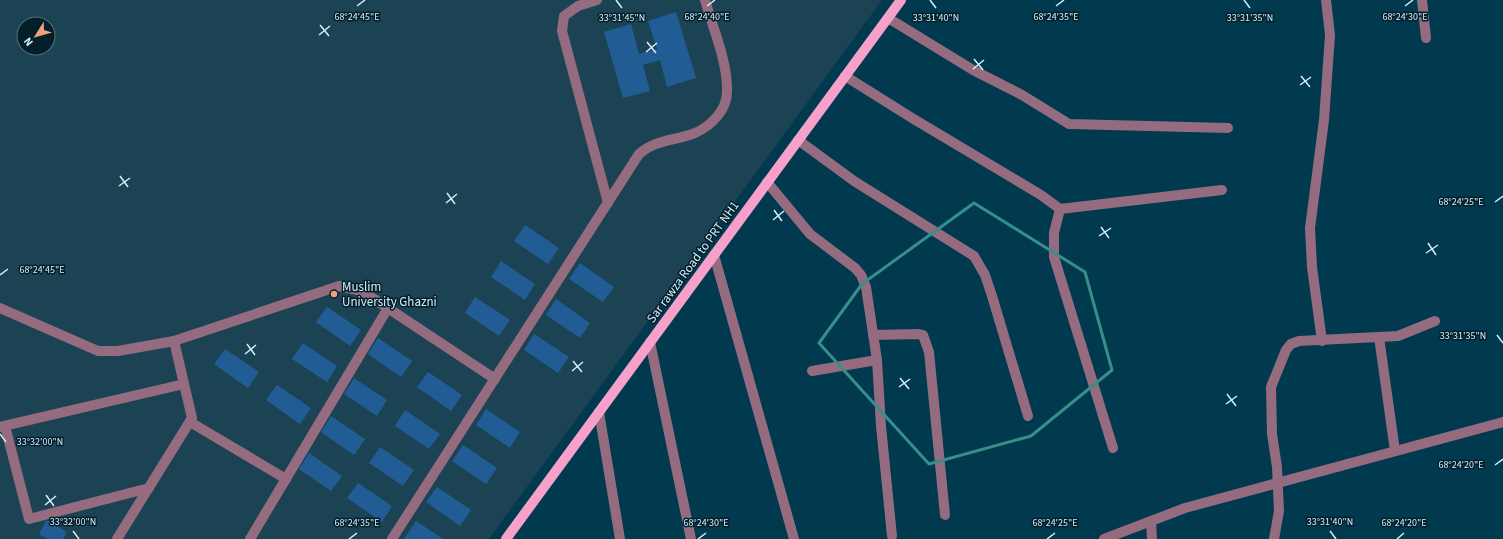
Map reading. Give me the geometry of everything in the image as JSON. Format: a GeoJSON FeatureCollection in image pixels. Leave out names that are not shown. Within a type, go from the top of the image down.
{"type":"FeatureCollection","features":[{"type":"Feature","properties":{"kind":"main road","name":"Sar rawza Road to PRT NH1"},"geometry":{"type":"LineString","coordinates":[[506,539],[901,0]]}},
{"type":"Feature","properties":{"kind":"street"},"geometry":{"type":"LineString","coordinates":[[597,0],[578,6],[564,16],[562,31],[608,203]]}},
{"type":"Feature","properties":{"kind":"street"},"geometry":{"type":"LineString","coordinates":[[392,539],[639,154],[649,146],[696,132],[712,121],[724,107],[727,92],[724,68],[705,0]]}},
{"type":"Feature","properties":{"kind":"street"},"geometry":{"type":"LineString","coordinates":[[1322,341],[1312,267],[1310,228],[1324,120],[1330,35],[1326,0]]}},
{"type":"Feature","properties":{"kind":"street"},"geometry":{"type":"LineString","coordinates":[[1422,0],[1426,38]]}},
{"type":"Feature","properties":{"kind":"street"},"geometry":{"type":"LineString","coordinates":[[888,18],[973,70],[1022,95],[1069,124],[1228,128]]}},
{"type":"Feature","properties":{"kind":"street"},"geometry":{"type":"LineString","coordinates":[[845,76],[1041,195],[1060,209],[1222,190]]}},
{"type":"Feature","properties":{"kind":"street"},"geometry":{"type":"LineString","coordinates":[[798,140],[854,181],[974,256],[988,282],[1028,416]]}},
{"type":"Feature","properties":{"kind":"street"},"geometry":{"type":"LineString","coordinates":[[767,182],[810,234],[855,268],[866,287],[877,360],[881,426],[892,536]]}},
{"type":"Feature","properties":{"kind":"street"},"geometry":{"type":"LineString","coordinates":[[1060,209],[1054,233],[1054,257],[1113,448]]}},
{"type":"Feature","properties":{"kind":"street"},"geometry":{"type":"LineString","coordinates":[[714,256],[794,539]]}},
{"type":"Feature","properties":{"kind":"street"},"geometry":{"type":"LineString","coordinates":[[0,308],[98,351],[118,351],[174,341],[339,286],[362,291],[495,379]]}},
{"type":"Feature","properties":{"kind":"street"},"geometry":{"type":"LineString","coordinates":[[250,539],[388,308]]}},
{"type":"Feature","properties":{"kind":"street"},"geometry":{"type":"LineString","coordinates":[[1274,539],[1278,511],[1277,467],[1272,434],[1271,387],[1286,350],[1291,344],[1299,341],[1398,336],[1435,321]]}},
{"type":"Feature","properties":{"kind":"street"},"geometry":{"type":"LineString","coordinates":[[873,335],[919,334],[923,335],[926,339],[929,352],[945,515]]}},
{"type":"Feature","properties":{"kind":"street"},"geometry":{"type":"LineString","coordinates":[[1379,337],[1395,451]]}},
{"type":"Feature","properties":{"kind":"street"},"geometry":{"type":"LineString","coordinates":[[117,539],[192,418],[174,341]]}},
{"type":"Feature","properties":{"kind":"street"},"geometry":{"type":"LineString","coordinates":[[650,342],[691,539]]}},
{"type":"Feature","properties":{"kind":"street"},"geometry":{"type":"LineString","coordinates":[[812,371],[877,360]]}},
{"type":"Feature","properties":{"kind":"street"},"geometry":{"type":"LineString","coordinates":[[148,488],[29,519],[2,427],[184,384]]}},
{"type":"Feature","properties":{"kind":"street"},"geometry":{"type":"LineString","coordinates":[[599,412],[620,539]]}},
{"type":"Feature","properties":{"kind":"street"},"geometry":{"type":"LineString","coordinates":[[190,422],[286,479]]}},
{"type":"Feature","properties":{"kind":"street"},"geometry":{"type":"LineString","coordinates":[[1104,539],[1185,508],[1503,422]]}},
{"type":"Feature","properties":{"kind":"street"},"geometry":{"type":"LineString","coordinates":[[1151,522],[1152,539]]}},
{"type":"Feature","properties":{"kind":"highlighted area"},"geometry":{"type":"Polygon","coordinates":[[[974,203],[1085,272],[1112,370],[1031,436],[929,464],[819,343],[862,284],[974,203]]]}},
{"type":"Feature","properties":{"kind":"shaded area","name":"Muslim University Ghazni"},"geometry":{"type":"Polygon","coordinates":[[[0,0],[882,0],[489,539],[0,539],[0,0]]]}},
{"type":"Feature","properties":{"kind":"building"},"geometry":{"type":"Polygon","coordinates":[[[676,12],[696,78],[667,87],[660,60],[643,65],[650,91],[623,98],[604,32],[631,24],[639,54],[657,49],[648,21],[676,12]]]}},
{"type":"Feature","properties":{"kind":"building"},"geometry":{"type":"Polygon","coordinates":[[[525,225],[559,248],[548,264],[514,241],[525,225]]]}},
{"type":"Feature","properties":{"kind":"building"},"geometry":{"type":"Polygon","coordinates":[[[501,261],[535,284],[525,300],[491,277],[501,261]]]}},
{"type":"Feature","properties":{"kind":"building"},"geometry":{"type":"Polygon","coordinates":[[[580,263],[614,287],[603,302],[569,279],[580,263]]]}},
{"type":"Feature","properties":{"kind":"building"},"geometry":{"type":"Polygon","coordinates":[[[475,297],[510,320],[499,336],[465,313],[475,297]]]}},
{"type":"Feature","properties":{"kind":"building"},"geometry":{"type":"Polygon","coordinates":[[[556,299],[590,323],[580,338],[546,315],[556,299]]]}},
{"type":"Feature","properties":{"kind":"building"},"geometry":{"type":"Polygon","coordinates":[[[327,307],[361,330],[350,346],[316,322],[327,307]]]}},
{"type":"Feature","properties":{"kind":"building"},"geometry":{"type":"Polygon","coordinates":[[[534,334],[569,357],[558,373],[524,350],[534,334]]]}},
{"type":"Feature","properties":{"kind":"building"},"geometry":{"type":"Polygon","coordinates":[[[378,338],[412,361],[401,377],[368,354],[378,338]]]}},
{"type":"Feature","properties":{"kind":"building"},"geometry":{"type":"Polygon","coordinates":[[[303,343],[337,366],[327,382],[292,359],[303,343]]]}},
{"type":"Feature","properties":{"kind":"building"},"geometry":{"type":"Polygon","coordinates":[[[225,349],[259,372],[248,388],[214,364],[225,349]]]}},
{"type":"Feature","properties":{"kind":"building"},"geometry":{"type":"Polygon","coordinates":[[[428,372],[462,395],[451,411],[417,387],[428,372]]]}},
{"type":"Feature","properties":{"kind":"building"},"geometry":{"type":"Polygon","coordinates":[[[354,378],[387,400],[377,416],[344,394],[354,378]]]}},
{"type":"Feature","properties":{"kind":"building"},"geometry":{"type":"Polygon","coordinates":[[[277,385],[311,408],[300,424],[266,400],[277,385]]]}},
{"type":"Feature","properties":{"kind":"building"},"geometry":{"type":"Polygon","coordinates":[[[486,409],[520,432],[510,448],[476,425],[486,409]]]}},
{"type":"Feature","properties":{"kind":"building"},"geometry":{"type":"Polygon","coordinates":[[[405,410],[440,434],[429,449],[395,426],[405,410]]]}},
{"type":"Feature","properties":{"kind":"building"},"geometry":{"type":"Polygon","coordinates":[[[331,416],[365,439],[354,455],[321,432],[331,416]]]}},
{"type":"Feature","properties":{"kind":"building"},"geometry":{"type":"Polygon","coordinates":[[[463,445],[497,468],[486,484],[452,461],[463,445]]]}},
{"type":"Feature","properties":{"kind":"building"},"geometry":{"type":"Polygon","coordinates":[[[380,447],[414,470],[403,486],[369,463],[380,447]]]}},
{"type":"Feature","properties":{"kind":"building"},"geometry":{"type":"Polygon","coordinates":[[[309,453],[342,476],[331,491],[299,469],[309,453]]]}},
{"type":"Feature","properties":{"kind":"building"},"geometry":{"type":"Polygon","coordinates":[[[358,483],[392,506],[382,522],[347,498],[358,483]]]}},
{"type":"Feature","properties":{"kind":"building"},"geometry":{"type":"Polygon","coordinates":[[[437,487],[471,510],[460,526],[426,502],[437,487]]]}},
{"type":"Feature","properties":{"kind":"building"},"geometry":{"type":"Polygon","coordinates":[[[46,521],[67,532],[63,539],[48,539],[39,534],[46,521]]]}},
{"type":"Feature","properties":{"kind":"building"},"geometry":{"type":"Polygon","coordinates":[[[416,521],[443,539],[404,539],[416,521]]]}},
{"type":"Feature","properties":{"kind":"place","name":"Muslim University Ghazni"},"geometry":{"type":"Point","coordinates":[334,294]}}]}
